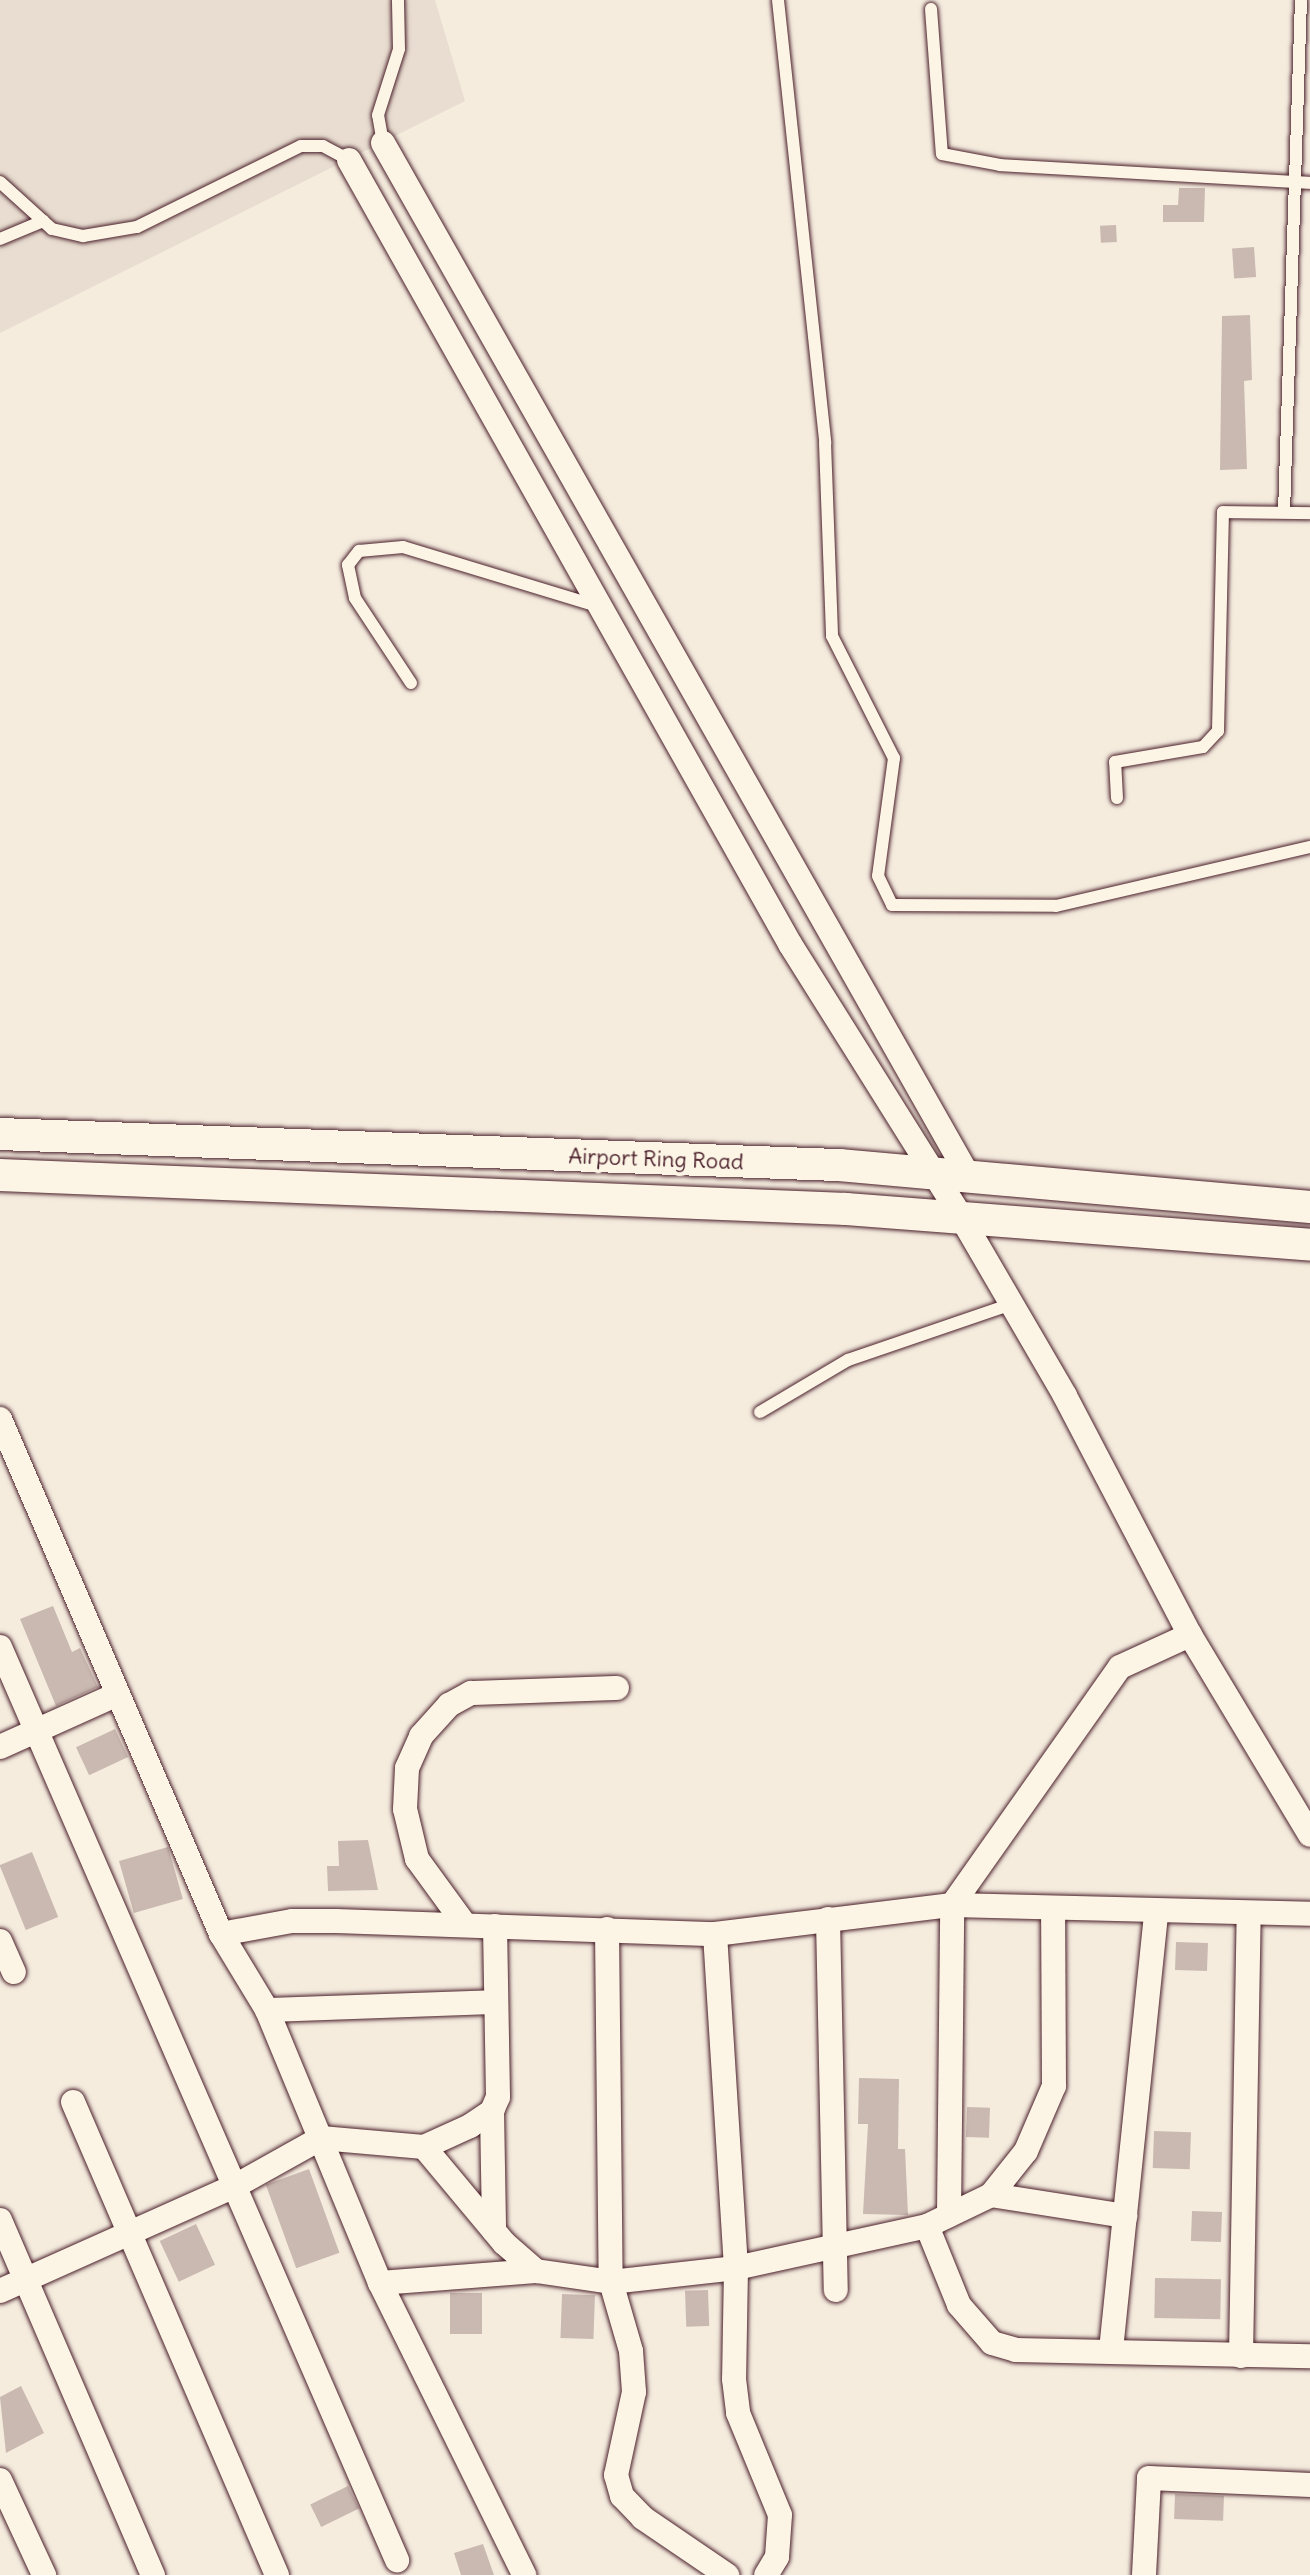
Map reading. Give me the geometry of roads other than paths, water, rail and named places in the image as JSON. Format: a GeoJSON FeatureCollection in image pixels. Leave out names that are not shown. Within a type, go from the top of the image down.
{"type":"FeatureCollection","features":[{"type":"Feature","properties":{"kind":"main road","name":"Airport Ring Road"},"geometry":{"type":"LineString","coordinates":[[0,1134],[839,1165],[1310,1207]]}},
{"type":"Feature","properties":{"kind":"main road","name":"Airport Ring Road"},"geometry":{"type":"LineString","coordinates":[[0,1175],[961,1217],[1310,1245]]}},
{"type":"Feature","properties":{"kind":"street"},"geometry":{"type":"LineString","coordinates":[[383,143],[970,1179]]}},
{"type":"Feature","properties":{"kind":"street"},"geometry":{"type":"LineString","coordinates":[[349,160],[790,944],[961,1217],[1012,1304],[1190,1635],[1309,1828]]}},
{"type":"Feature","properties":{"kind":"street"},"geometry":{"type":"LineString","coordinates":[[0,1419],[221,1934],[267,2010],[380,2283],[524,2575]]}},
{"type":"Feature","properties":{"kind":"street"},"geometry":{"type":"LineString","coordinates":[[1190,1635],[1120,1667],[952,1905],[938,2221],[959,2305],[992,2343],[1016,2350],[1310,2356]]}},
{"type":"Feature","properties":{"kind":"street"},"geometry":{"type":"LineString","coordinates":[[0,1647],[237,2185],[397,2560]]}},
{"type":"Feature","properties":{"kind":"street"},"geometry":{"type":"LineString","coordinates":[[463,1922],[417,1859],[405,1809],[407,1768],[421,1736],[449,1705],[471,1693],[617,1688]]}},
{"type":"Feature","properties":{"kind":"street"},"geometry":{"type":"LineString","coordinates":[[0,1747],[118,1694]]}},
{"type":"Feature","properties":{"kind":"street"},"geometry":{"type":"LineString","coordinates":[[221,1934],[292,1921],[414,1927],[463,1922],[495,1926],[715,1934],[952,1905],[1310,1914]]}},
{"type":"Feature","properties":{"kind":"street"},"geometry":{"type":"LineString","coordinates":[[380,2283],[536,2271],[611,2282],[736,2268],[834,2248],[938,2221],[991,2195],[1026,2151],[1054,2086],[1053,1908]]}},
{"type":"Feature","properties":{"kind":"street"},"geometry":{"type":"LineString","coordinates":[[1111,2350],[1156,1911]]}},
{"type":"Feature","properties":{"kind":"street"},"geometry":{"type":"LineString","coordinates":[[1241,2356],[1249,1913]]}},
{"type":"Feature","properties":{"kind":"street"},"geometry":{"type":"LineString","coordinates":[[828,1919],[836,2290]]}},
{"type":"Feature","properties":{"kind":"street"},"geometry":{"type":"LineString","coordinates":[[494,2231],[492,2111],[500,2070],[495,2002],[495,1926]]}},
{"type":"Feature","properties":{"kind":"street"},"geometry":{"type":"LineString","coordinates":[[607,1929],[611,2282],[631,2351],[634,2392],[633,2414],[617,2452],[622,2496],[727,2575]]}},
{"type":"Feature","properties":{"kind":"street"},"geometry":{"type":"LineString","coordinates":[[715,1934],[736,2268],[738,2413],[780,2515],[777,2557],[766,2575]]}},
{"type":"Feature","properties":{"kind":"street"},"geometry":{"type":"LineString","coordinates":[[0,1941],[14,1972]]}},
{"type":"Feature","properties":{"kind":"street"},"geometry":{"type":"LineString","coordinates":[[267,2010],[495,2002]]}},
{"type":"Feature","properties":{"kind":"street"},"geometry":{"type":"LineString","coordinates":[[73,2102],[277,2575]]}},
{"type":"Feature","properties":{"kind":"street"},"geometry":{"type":"LineString","coordinates":[[0,2291],[237,2185],[321,2138],[424,2147],[492,2111]]}},
{"type":"Feature","properties":{"kind":"street"},"geometry":{"type":"LineString","coordinates":[[424,2147],[494,2231],[536,2271]]}},
{"type":"Feature","properties":{"kind":"street"},"geometry":{"type":"LineString","coordinates":[[991,2195],[1125,2216]]}},
{"type":"Feature","properties":{"kind":"street"},"geometry":{"type":"LineString","coordinates":[[0,2220],[153,2575]]}},
{"type":"Feature","properties":{"kind":"street"},"geometry":{"type":"LineString","coordinates":[[1144,2575],[1149,2478],[1310,2485]]}},
{"type":"Feature","properties":{"kind":"street"},"geometry":{"type":"LineString","coordinates":[[0,2480],[44,2575]]}},
{"type":"Feature","properties":{"kind":"lane"},"geometry":{"type":"LineString","coordinates":[[383,143],[378,115],[399,49],[398,0]]}},
{"type":"Feature","properties":{"kind":"lane"},"geometry":{"type":"LineString","coordinates":[[778,0],[825,443],[832,636],[894,758],[878,876],[892,905],[1056,906],[1310,847]]}},
{"type":"Feature","properties":{"kind":"lane"},"geometry":{"type":"LineString","coordinates":[[1284,512],[1291,182],[1301,0]]}},
{"type":"Feature","properties":{"kind":"lane"},"geometry":{"type":"LineString","coordinates":[[931,9],[942,154],[1000,165],[1310,183]]}},
{"type":"Feature","properties":{"kind":"lane"},"geometry":{"type":"LineString","coordinates":[[0,182],[43,221],[83,236],[137,227],[301,146],[323,146],[349,160]]}},
{"type":"Feature","properties":{"kind":"lane"},"geometry":{"type":"LineString","coordinates":[[0,239],[43,221]]}},
{"type":"Feature","properties":{"kind":"lane"},"geometry":{"type":"LineString","coordinates":[[1117,798],[1115,762],[1203,747],[1218,731],[1223,512],[1310,513]]}},
{"type":"Feature","properties":{"kind":"lane"},"geometry":{"type":"LineString","coordinates":[[411,683],[355,598],[348,565],[359,551],[403,547],[600,607]]}},
{"type":"Feature","properties":{"kind":"lane"},"geometry":{"type":"LineString","coordinates":[[760,1412],[848,1360],[1012,1304]]}}]}
